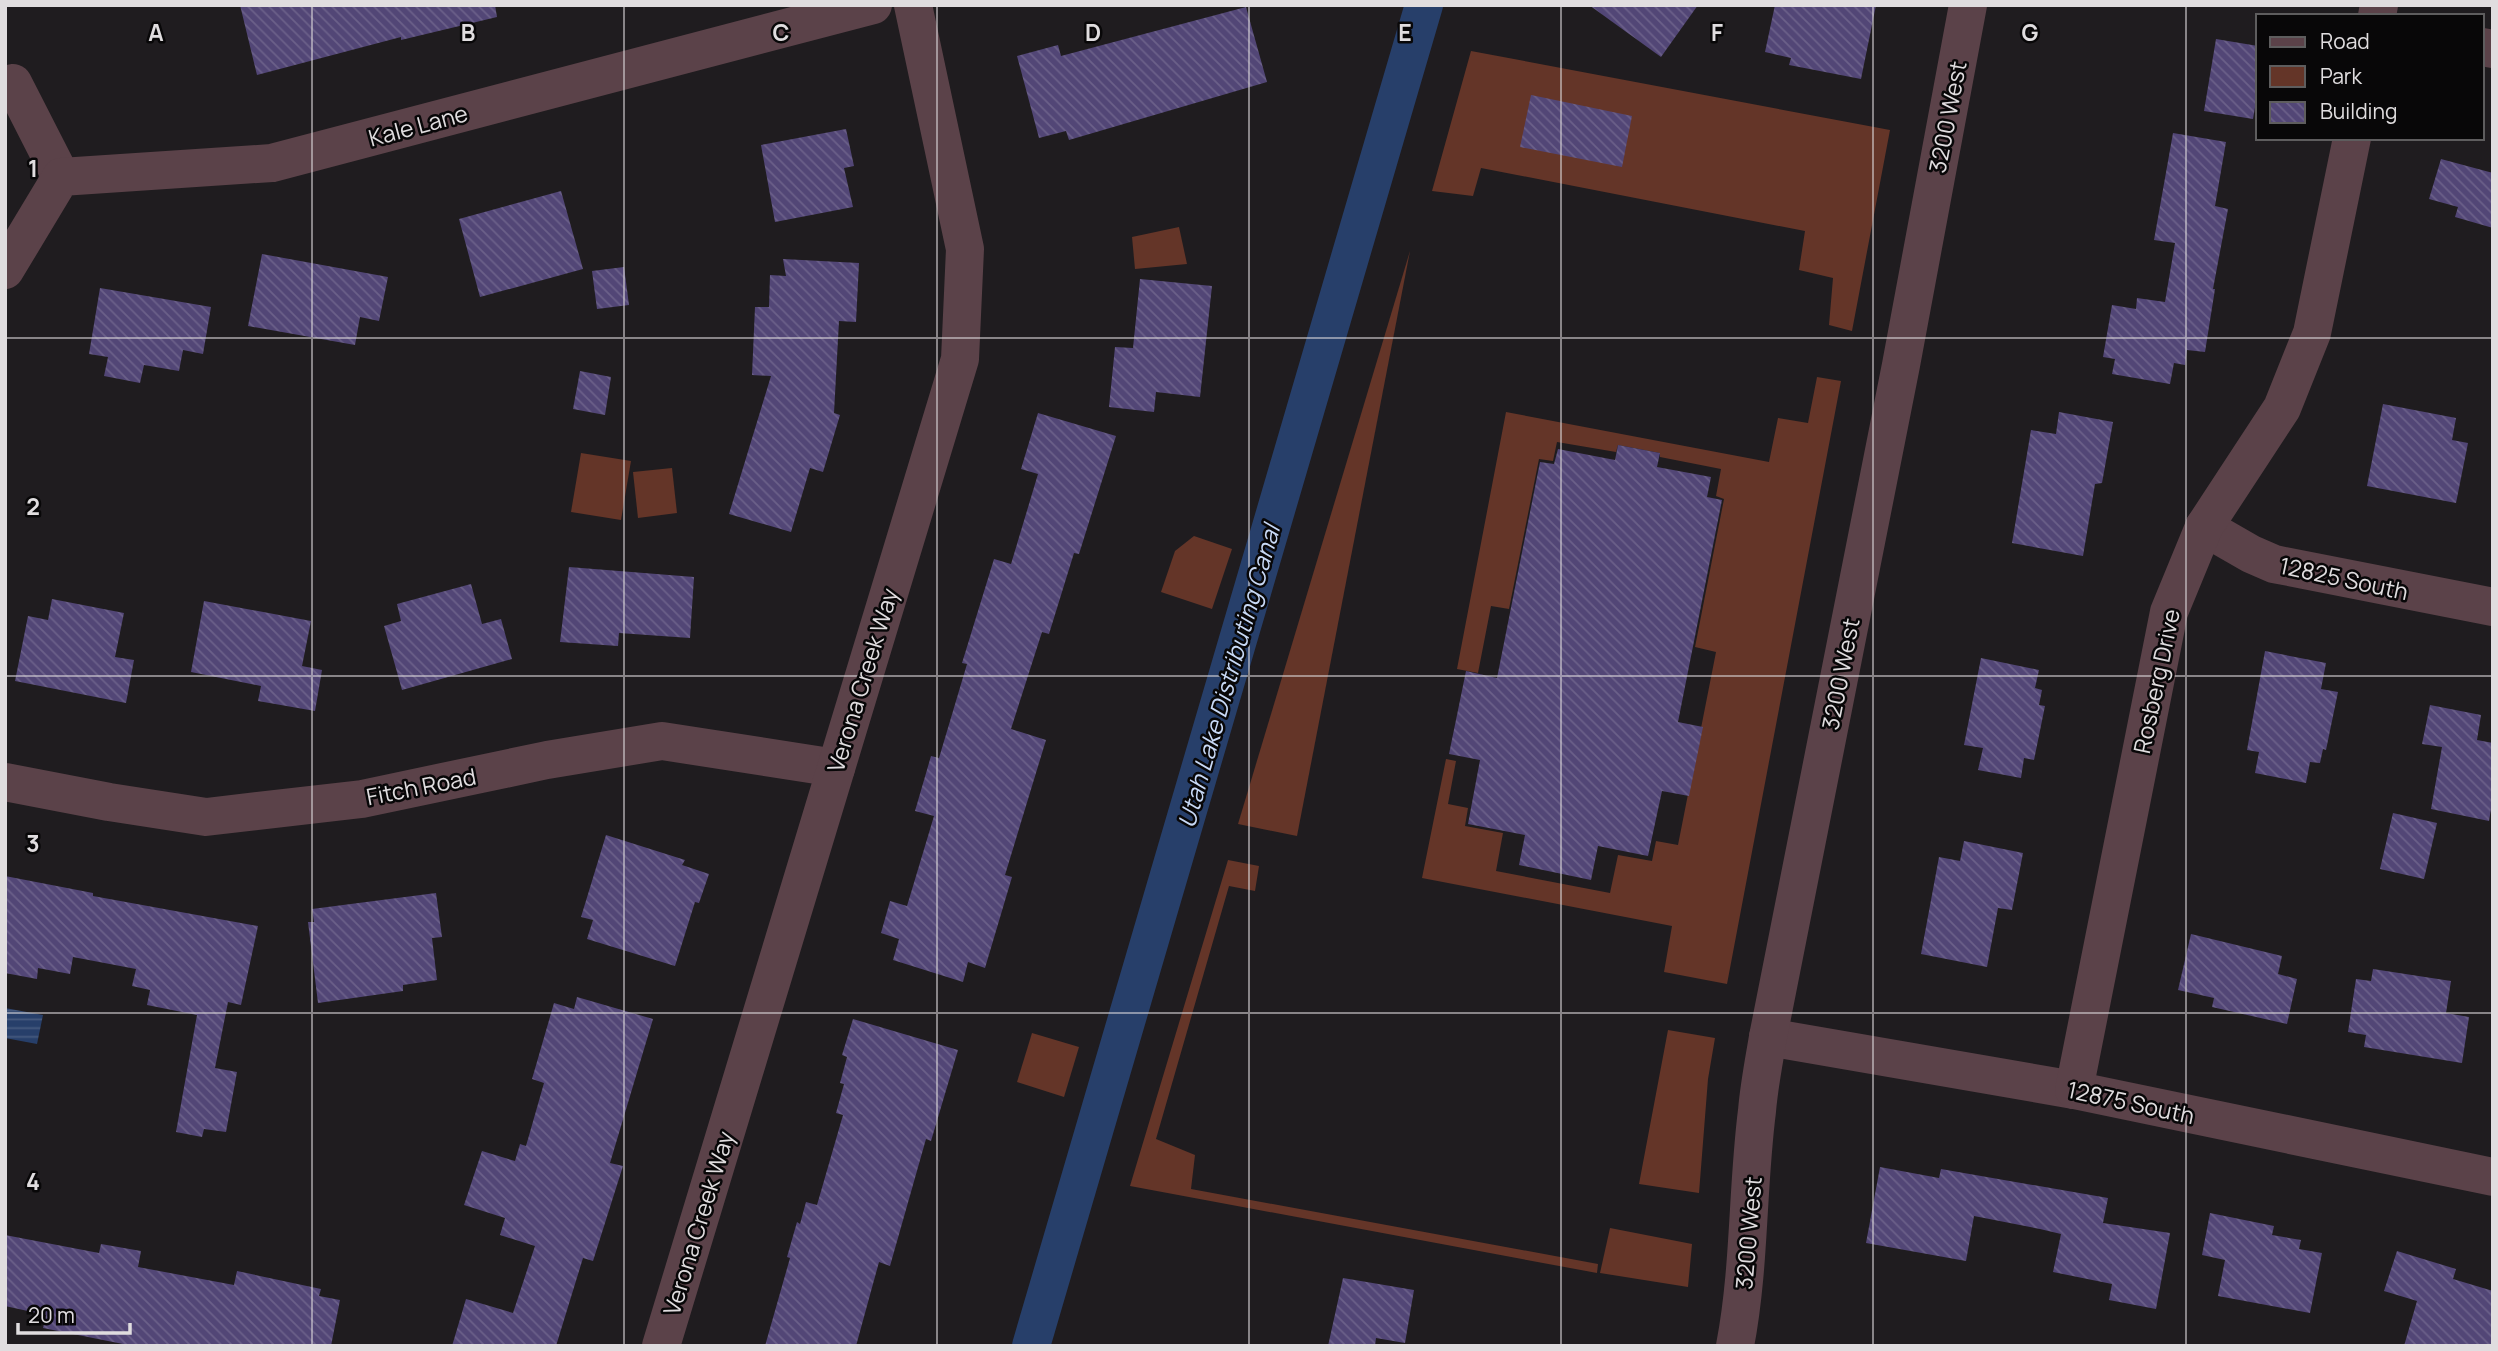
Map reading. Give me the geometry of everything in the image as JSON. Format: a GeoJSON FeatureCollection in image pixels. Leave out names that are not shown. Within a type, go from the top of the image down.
{"type":"FeatureCollection","features":[{"type":"Feature","properties":{"kind":"street","name":"Kale Lane"},"geometry":{"type":"LineString","coordinates":[[61,177],[272,163],[873,5]]}},
{"type":"Feature","properties":{"kind":"street","name":"Verona Creek Way"},"geometry":{"type":"LineString","coordinates":[[660,1346],[960,359],[965,249],[913,5]]}},
{"type":"Feature","properties":{"kind":"street","name":"3200 West"},"geometry":{"type":"LineString","coordinates":[[1735,1346],[1750,1231],[1756,1112],[1768,1037],[1968,5]]}},
{"type":"Feature","properties":{"kind":"street"},"geometry":{"type":"LineString","coordinates":[[5,270],[61,177],[13,83]]}},
{"type":"Feature","properties":{"kind":"street","name":"Rosberg Drive"},"geometry":{"type":"LineString","coordinates":[[2074,1090],[2169,612],[2204,527],[2282,408],[2312,333],[2352,140]]}},
{"type":"Feature","properties":{"kind":"street","name":"12825 South"},"geometry":{"type":"LineString","coordinates":[[2204,527],[2274,564],[2493,607]]}},
{"type":"Feature","properties":{"kind":"street","name":"Fitch Road"},"geometry":{"type":"LineString","coordinates":[[5,782],[206,817],[362,799],[547,760],[662,741],[836,768]]}},
{"type":"Feature","properties":{"kind":"street","name":"12875 South"},"geometry":{"type":"LineString","coordinates":[[1768,1037],[2074,1090],[2493,1177]]}},
{"type":"Feature","properties":{"kind":"green space"},"geometry":{"type":"Polygon","coordinates":[[[1471,51],[1890,130],[1852,331],[1829,325],[1833,278],[1799,270],[1805,231],[1481,168],[1473,196],[1432,191],[1471,51]]]}},
{"type":"Feature","properties":{"kind":"green space"},"geometry":{"type":"Polygon","coordinates":[[[1179,227],[1187,264],[1135,269],[1132,237],[1179,227]]]}},
{"type":"Feature","properties":{"kind":"green space"},"geometry":{"type":"Polygon","coordinates":[[[1410,251],[1297,836],[1238,824],[1410,251]]]}},
{"type":"Feature","properties":{"kind":"green space"},"geometry":{"type":"Polygon","coordinates":[[[1817,377],[1841,381],[1727,984],[1664,972],[1672,926],[1422,878],[1446,759],[1456,761],[1448,804],[1468,808],[1465,826],[1503,833],[1496,871],[1610,893],[1618,855],[1652,861],[1656,841],[1678,845],[1716,652],[1695,647],[1724,499],[1716,496],[1721,469],[1660,457],[1660,453],[1618,445],[1616,452],[1557,442],[1553,461],[1539,459],[1509,609],[1491,606],[1478,673],[1457,669],[1506,412],[1769,462],[1778,418],[1808,423],[1817,377]]]}},
{"type":"Feature","properties":{"kind":"green space"},"geometry":{"type":"Polygon","coordinates":[[[581,453],[631,461],[621,520],[571,512],[581,453]]]}},
{"type":"Feature","properties":{"kind":"green space"},"geometry":{"type":"Polygon","coordinates":[[[672,468],[677,513],[638,518],[633,472],[672,468]]]}},
{"type":"Feature","properties":{"kind":"green space"},"geometry":{"type":"Polygon","coordinates":[[[1194,536],[1232,549],[1212,609],[1161,592],[1175,551],[1194,536]]]}},
{"type":"Feature","properties":{"kind":"green space"},"geometry":{"type":"Polygon","coordinates":[[[1228,860],[1259,866],[1255,891],[1229,886],[1156,1139],[1195,1155],[1191,1189],[1598,1264],[1597,1273],[1130,1186],[1228,860]]]}},
{"type":"Feature","properties":{"kind":"green space"},"geometry":{"type":"Polygon","coordinates":[[[1668,1030],[1715,1038],[1708,1079],[1699,1193],[1639,1184],[1668,1030]]]}},
{"type":"Feature","properties":{"kind":"green space"},"geometry":{"type":"Polygon","coordinates":[[[1032,1033],[1079,1047],[1064,1097],[1017,1082],[1032,1033]]]}},
{"type":"Feature","properties":{"kind":"green space"},"geometry":{"type":"Polygon","coordinates":[[[1610,1228],[1692,1244],[1688,1287],[1600,1273],[1610,1228]]]}},
{"type":"Feature","properties":{"kind":"water"},"geometry":{"type":"Polygon","coordinates":[[[5,1008],[43,1015],[37,1044],[5,1038],[5,1008]]]}},
{"type":"Feature","properties":{"kind":"building"},"geometry":{"type":"Polygon","coordinates":[[[240,5],[495,5],[497,17],[401,40],[401,37],[257,75],[240,5]]]}},
{"type":"Feature","properties":{"kind":"building"},"geometry":{"type":"Polygon","coordinates":[[[1589,5],[1698,5],[1661,57],[1589,5]]]}},
{"type":"Feature","properties":{"kind":"building"},"geometry":{"type":"Polygon","coordinates":[[[1775,5],[1876,5],[1861,79],[1789,65],[1791,58],[1765,52],[1775,5]]]}},
{"type":"Feature","properties":{"kind":"building"},"geometry":{"type":"Polygon","coordinates":[[[1246,7],[1267,82],[1069,140],[1066,131],[1039,138],[1017,56],[1058,45],[1061,56],[1246,7]]]}},
{"type":"Feature","properties":{"kind":"building"},"geometry":{"type":"Polygon","coordinates":[[[2216,39],[2256,46],[2256,102],[2253,119],[2204,111],[2216,39]]]}},
{"type":"Feature","properties":{"kind":"building"},"geometry":{"type":"Polygon","coordinates":[[[1531,95],[1632,116],[1622,167],[1520,147],[1531,95]]]}},
{"type":"Feature","properties":{"kind":"building"},"geometry":{"type":"Polygon","coordinates":[[[846,129],[854,166],[844,168],[853,207],[775,222],[761,145],[846,129]]]}},
{"type":"Feature","properties":{"kind":"building"},"geometry":{"type":"Polygon","coordinates":[[[2173,133],[2226,142],[2215,206],[2228,209],[2213,289],[2205,352],[2187,350],[2185,365],[2174,363],[2170,384],[2112,374],[2115,359],[2103,357],[2112,305],[2136,309],[2137,298],[2165,302],[2175,243],[2154,240],[2173,133]]]}},
{"type":"Feature","properties":{"kind":"building"},"geometry":{"type":"Polygon","coordinates":[[[2441,159],[2493,173],[2493,228],[2455,217],[2458,207],[2429,199],[2441,159]]]}},
{"type":"Feature","properties":{"kind":"building"},"geometry":{"type":"Polygon","coordinates":[[[561,191],[583,269],[480,297],[459,219],[561,191]]]}},
{"type":"Feature","properties":{"kind":"building"},"geometry":{"type":"Polygon","coordinates":[[[262,254],[388,277],[379,321],[360,317],[355,345],[248,326],[262,254]]]}},
{"type":"Feature","properties":{"kind":"building"},"geometry":{"type":"Polygon","coordinates":[[[783,259],[859,263],[856,322],[839,321],[834,413],[840,415],[823,472],[810,468],[791,532],[729,514],[771,376],[752,375],[755,307],[769,307],[770,275],[786,276],[783,259]]]}},
{"type":"Feature","properties":{"kind":"building"},"geometry":{"type":"Polygon","coordinates":[[[624,267],[629,305],[597,309],[592,271],[624,267]]]}},
{"type":"Feature","properties":{"kind":"building"},"geometry":{"type":"Polygon","coordinates":[[[1140,279],[1212,286],[1200,397],[1156,392],[1154,412],[1109,407],[1115,347],[1133,348],[1140,279]]]}},
{"type":"Feature","properties":{"kind":"building"},"geometry":{"type":"Polygon","coordinates":[[[100,288],[211,307],[203,354],[183,350],[179,371],[144,365],[140,383],[104,376],[108,357],[89,354],[100,288]]]}},
{"type":"Feature","properties":{"kind":"building"},"geometry":{"type":"Polygon","coordinates":[[[580,371],[611,377],[605,415],[573,409],[580,371]]]}},
{"type":"Feature","properties":{"kind":"building"},"geometry":{"type":"Polygon","coordinates":[[[2383,404],[2456,418],[2452,440],[2468,443],[2456,503],[2367,486],[2383,404]]]}},
{"type":"Feature","properties":{"kind":"building"},"geometry":{"type":"Polygon","coordinates":[[[2059,412],[2113,422],[2102,483],[2095,484],[2083,556],[2012,543],[2031,430],[2056,434],[2059,412]]]}},
{"type":"Feature","properties":{"kind":"building"},"geometry":{"type":"Polygon","coordinates":[[[1038,413],[1116,436],[1079,554],[1074,553],[1049,634],[1042,632],[1011,729],[1046,740],[1005,875],[1012,877],[985,968],[968,962],[963,982],[893,960],[899,939],[881,933],[890,901],[907,906],[934,816],[915,811],[931,756],[939,758],[967,664],[962,663],[994,559],[1011,564],[1038,474],[1021,469],[1038,413]]]}},
{"type":"Feature","properties":{"kind":"building"},"geometry":{"type":"Polygon","coordinates":[[[1618,445],[1660,453],[1657,467],[1711,477],[1707,497],[1722,500],[1678,722],[1703,727],[1689,796],[1662,791],[1648,856],[1598,846],[1591,880],[1519,865],[1525,835],[1468,824],[1480,760],[1449,754],[1466,671],[1497,678],[1540,462],[1554,464],[1558,449],[1615,460],[1618,445]]]}},
{"type":"Feature","properties":{"kind":"building"},"geometry":{"type":"Polygon","coordinates":[[[569,567],[694,577],[690,638],[619,633],[618,646],[560,642],[569,567]]]}},
{"type":"Feature","properties":{"kind":"building"},"geometry":{"type":"Polygon","coordinates":[[[471,584],[482,624],[501,619],[512,659],[402,690],[384,626],[401,621],[397,604],[471,584]]]}},
{"type":"Feature","properties":{"kind":"building"},"geometry":{"type":"Polygon","coordinates":[[[52,599],[124,613],[115,657],[134,660],[126,703],[15,681],[28,616],[48,620],[52,599]]]}},
{"type":"Feature","properties":{"kind":"building"},"geometry":{"type":"Polygon","coordinates":[[[204,601],[311,621],[302,666],[322,670],[315,711],[258,701],[261,686],[191,672],[204,601]]]}},
{"type":"Feature","properties":{"kind":"building"},"geometry":{"type":"Polygon","coordinates":[[[2265,651],[2326,663],[2321,689],[2338,692],[2326,750],[2323,749],[2320,763],[2310,762],[2306,783],[2255,773],[2259,752],[2247,750],[2265,651]]]}},
{"type":"Feature","properties":{"kind":"building"},"geometry":{"type":"Polygon","coordinates":[[[1981,658],[2039,670],[2035,688],[2042,690],[2039,705],[2045,706],[2034,760],[2024,758],[2021,778],[1978,770],[1983,748],[1964,745],[1981,658]]]}},
{"type":"Feature","properties":{"kind":"building"},"geometry":{"type":"Polygon","coordinates":[[[2430,705],[2481,715],[2477,740],[2493,743],[2493,797],[2489,821],[2431,809],[2442,747],[2422,744],[2430,705]]]}},
{"type":"Feature","properties":{"kind":"building"},"geometry":{"type":"Polygon","coordinates":[[[2393,813],[2437,823],[2424,879],[2380,869],[2393,813]]]}},
{"type":"Feature","properties":{"kind":"building"},"geometry":{"type":"Polygon","coordinates":[[[606,835],[685,860],[682,865],[709,874],[699,903],[695,902],[675,966],[587,939],[593,920],[581,917],[606,835]]]}},
{"type":"Feature","properties":{"kind":"building"},"geometry":{"type":"Polygon","coordinates":[[[1964,841],[2023,853],[2012,910],[1998,908],[1987,967],[1921,954],[1939,857],[1960,861],[1964,841]]]}},
{"type":"Feature","properties":{"kind":"building"},"geometry":{"type":"Polygon","coordinates":[[[5,876],[93,893],[93,896],[258,926],[241,1005],[228,1002],[215,1068],[237,1072],[226,1132],[204,1129],[202,1137],[176,1132],[197,1015],[147,1005],[150,990],[132,986],[136,969],[73,957],[70,974],[38,968],[37,979],[5,973],[5,876]]]}},
{"type":"Feature","properties":{"kind":"building"},"geometry":{"type":"Polygon","coordinates":[[[436,893],[442,937],[432,938],[437,980],[403,985],[403,991],[318,1003],[308,922],[314,922],[312,909],[436,893]]]}},
{"type":"Feature","properties":{"kind":"building"},"geometry":{"type":"Polygon","coordinates":[[[2191,934],[2282,956],[2278,974],[2297,979],[2287,1024],[2212,1007],[2214,998],[2178,990],[2191,934]]]}},
{"type":"Feature","properties":{"kind":"building"},"geometry":{"type":"Polygon","coordinates":[[[2373,969],[2451,981],[2446,1013],[2469,1017],[2462,1063],[2364,1047],[2366,1035],[2348,1032],[2356,979],[2371,981],[2373,969]]]}},
{"type":"Feature","properties":{"kind":"building"},"geometry":{"type":"Polygon","coordinates":[[[577,997],[653,1019],[610,1163],[623,1166],[593,1261],[583,1258],[556,1346],[452,1346],[466,1299],[513,1313],[535,1246],[500,1235],[505,1218],[464,1205],[482,1151],[515,1161],[520,1144],[526,1146],[544,1083],[532,1079],[554,1003],[574,1009],[577,997]]]}},
{"type":"Feature","properties":{"kind":"building"},"geometry":{"type":"Polygon","coordinates":[[[853,1019],[958,1050],[931,1141],[926,1139],[890,1266],[879,1262],[856,1346],[765,1346],[790,1258],[787,1257],[797,1222],[800,1224],[806,1202],[817,1205],[843,1115],[836,1113],[844,1084],[840,1083],[847,1057],[842,1055],[853,1019]]]}},
{"type":"Feature","properties":{"kind":"building"},"geometry":{"type":"Polygon","coordinates":[[[1880,1167],[1939,1178],[1941,1169],[2108,1198],[2103,1223],[2170,1233],[2156,1309],[2109,1300],[2112,1284],[2053,1272],[2061,1234],[2040,1229],[1974,1216],[1966,1261],[1866,1243],[1880,1167]]]}},
{"type":"Feature","properties":{"kind":"building"},"geometry":{"type":"Polygon","coordinates":[[[2210,1213],[2274,1226],[2272,1235],[2301,1240],[2299,1249],[2322,1253],[2310,1313],[2218,1296],[2225,1260],[2202,1255],[2210,1213]]]}},
{"type":"Feature","properties":{"kind":"building"},"geometry":{"type":"Polygon","coordinates":[[[5,1235],[99,1253],[101,1244],[141,1251],[138,1267],[234,1285],[237,1271],[321,1289],[319,1296],[340,1300],[331,1346],[133,1346],[43,1328],[46,1315],[5,1306],[5,1235]]]}},
{"type":"Feature","properties":{"kind":"building"},"geometry":{"type":"Polygon","coordinates":[[[2397,1251],[2456,1269],[2453,1279],[2493,1291],[2493,1346],[2404,1346],[2417,1301],[2384,1291],[2397,1251]]]}},
{"type":"Feature","properties":{"kind":"building"},"geometry":{"type":"Polygon","coordinates":[[[1343,1278],[1414,1290],[1405,1343],[1376,1338],[1375,1346],[1328,1346],[1343,1278]]]}},
{"type":"Feature","properties":{"kind":"waterway","name":"Utah Lake Distributing Canal"},"geometry":{"type":"LineString","coordinates":[[1031,1346],[1424,5]]}}]}
